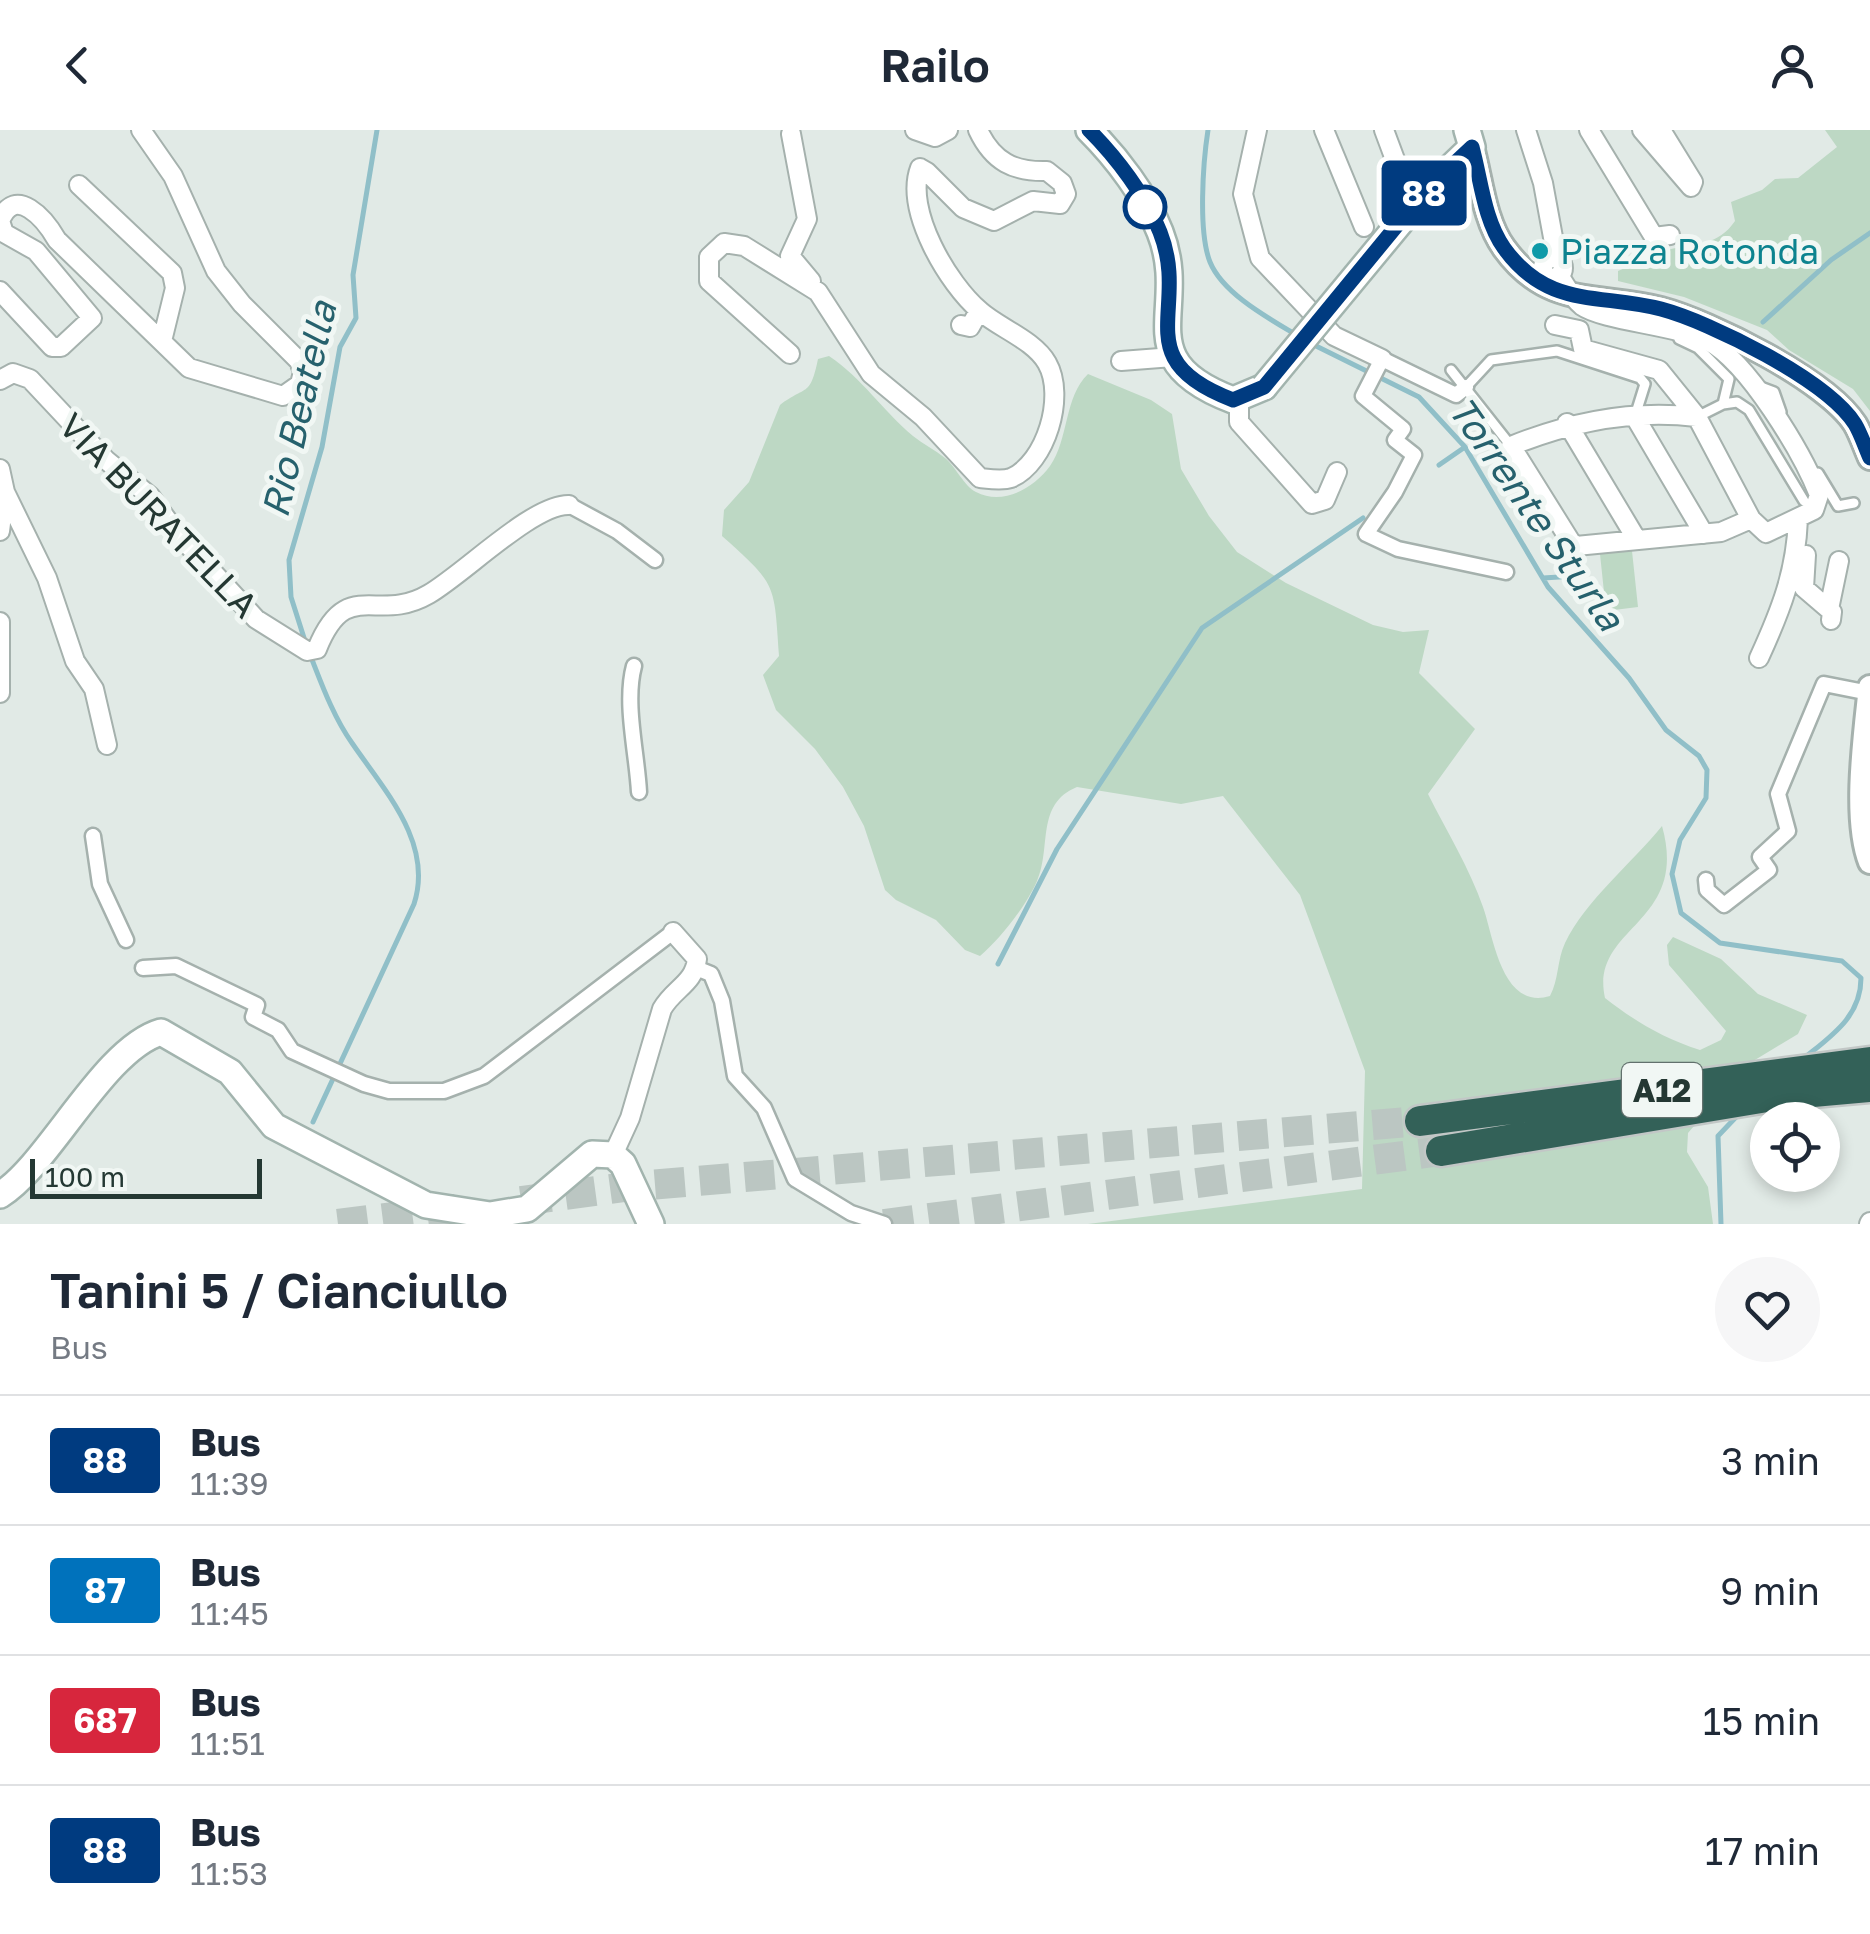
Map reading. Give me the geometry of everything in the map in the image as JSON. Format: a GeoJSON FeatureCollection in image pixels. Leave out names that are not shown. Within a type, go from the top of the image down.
{"type":"FeatureCollection","features":[{"type":"Feature","properties":{"kind":"highway","name":"A12"},"geometry":{"type":"LineString","coordinates":[[1420,1120],[1870,1062]]}},
{"type":"Feature","properties":{"kind":"highway","name":"A12"},"geometry":{"type":"LineString","coordinates":[[1441,1151],[1779,1095],[1870,1087]]}},
{"type":"Feature","properties":{"kind":"main road"},"geometry":{"type":"LineString","coordinates":[[1089,130],[1111,152],[1160,232],[1167,268],[1168,348],[1173,358],[1199,387],[1238,399],[1264,387],[1416,190],[1470,139]]}},
{"type":"Feature","properties":{"kind":"main road"},"geometry":{"type":"LineString","coordinates":[[0,1195],[16,1186],[58,1128],[134,1048],[161,1032],[230,1072],[274,1126],[426,1205],[490,1215],[527,1209],[592,1154],[613,1155],[623,1164],[651,1224]]}},
{"type":"Feature","properties":{"kind":"street"},"geometry":{"type":"LineString","coordinates":[[0,291],[52,346],[61,347],[92,318],[36,251],[4,233],[0,221],[5,210],[14,204],[41,214],[57,240],[188,368],[203,376],[283,396],[300,384],[302,366],[216,271],[173,176],[141,130]]}},
{"type":"Feature","properties":{"kind":"street"},"geometry":{"type":"LineString","coordinates":[[915,130],[935,137],[948,130]]}},
{"type":"Feature","properties":{"kind":"street"},"geometry":{"type":"LineString","coordinates":[[790,354],[709,282],[709,258],[724,242],[744,246],[818,292],[840,331],[872,374],[923,417],[980,478],[1008,480],[1030,465],[1046,438],[1053,376],[1046,359],[980,311],[950,278],[931,245],[915,182],[920,168],[963,208],[994,221],[1033,201],[1060,204],[1066,194],[1062,183],[1046,170],[1017,171],[1005,164],[978,130]]}},
{"type":"Feature","properties":{"kind":"street"},"geometry":{"type":"LineString","coordinates":[[1257,130],[1243,194],[1260,258],[1334,336],[1456,395],[1466,387]]}},
{"type":"Feature","properties":{"kind":"street"},"geometry":{"type":"LineString","coordinates":[[1324,130],[1364,226]]}},
{"type":"Feature","properties":{"kind":"street"},"geometry":{"type":"LineString","coordinates":[[1384,130],[1416,190]]}},
{"type":"Feature","properties":{"kind":"street"},"geometry":{"type":"LineString","coordinates":[[1526,130],[1544,183],[1553,267],[1575,299],[1657,308],[1706,324],[1760,352],[1841,407],[1855,424],[1870,458]]}},
{"type":"Feature","properties":{"kind":"street"},"geometry":{"type":"LineString","coordinates":[[1589,130],[1654,237],[1670,235]]}},
{"type":"Feature","properties":{"kind":"street"},"geometry":{"type":"LineString","coordinates":[[1642,130],[1691,187],[1693,182],[1661,130]]}},
{"type":"Feature","properties":{"kind":"street"},"geometry":{"type":"LineString","coordinates":[[1652,130],[1664,146],[1663,155]]}},
{"type":"Feature","properties":{"kind":"street"},"geometry":{"type":"LineString","coordinates":[[790,134],[807,220],[790,256],[799,270],[830,297],[840,331]]}},
{"type":"Feature","properties":{"kind":"street"},"geometry":{"type":"LineString","coordinates":[[1470,139],[1495,234],[1513,258],[1556,292],[1592,310],[1705,340],[1739,365],[1756,386],[1819,494],[1814,510],[1771,533],[1761,531],[1697,418],[1659,370],[1580,348],[1578,330],[1555,325]]}},
{"type":"Feature","properties":{"kind":"street"},"geometry":{"type":"LineString","coordinates":[[79,185],[172,273],[174,288],[162,341]]}},
{"type":"Feature","properties":{"kind":"street"},"geometry":{"type":"LineString","coordinates":[[1513,258],[1553,267]]}},
{"type":"Feature","properties":{"kind":"street"},"geometry":{"type":"LineString","coordinates":[[961,325],[970,326],[980,311]]}},
{"type":"Feature","properties":{"kind":"street"},"geometry":{"type":"LineString","coordinates":[[1121,361],[1173,358]]}},
{"type":"Feature","properties":{"kind":"street"},"geometry":{"type":"LineString","coordinates":[[1382,358],[1363,396],[1403,430],[1394,440],[1414,455],[1366,534],[1398,549],[1506,572]]}},
{"type":"Feature","properties":{"kind":"street","name":"VIA BURATELLA"},"geometry":{"type":"LineString","coordinates":[[0,380],[14,373],[30,378],[106,460],[142,488],[176,532],[256,618],[307,651],[316,649],[330,618],[341,609],[409,604],[484,557],[538,512],[570,505]]}},
{"type":"Feature","properties":{"kind":"street"},"geometry":{"type":"LineString","coordinates":[[1238,399],[1239,422],[1312,504],[1325,500],[1337,472]]}},
{"type":"Feature","properties":{"kind":"street"},"geometry":{"type":"LineString","coordinates":[[1697,418],[1635,416],[1567,423],[1511,446],[1573,544],[1721,532],[1751,519]]}},
{"type":"Feature","properties":{"kind":"street"},"geometry":{"type":"LineString","coordinates":[[1635,416],[1704,534]]}},
{"type":"Feature","properties":{"kind":"street"},"geometry":{"type":"LineString","coordinates":[[1567,423],[1637,540]]}},
{"type":"Feature","properties":{"kind":"street"},"geometry":{"type":"LineString","coordinates":[[0,469],[6,492],[46,578],[75,661],[94,688],[107,745]]}},
{"type":"Feature","properties":{"kind":"street"},"geometry":{"type":"LineString","coordinates":[[0,530],[6,492]]}},
{"type":"Feature","properties":{"kind":"street"},"geometry":{"type":"LineString","coordinates":[[570,505],[618,531],[654,560]]}},
{"type":"Feature","properties":{"kind":"street"},"geometry":{"type":"LineString","coordinates":[[1800,516],[1807,541],[1804,588],[1830,615],[1839,561]]}},
{"type":"Feature","properties":{"kind":"street"},"geometry":{"type":"LineString","coordinates":[[1759,658],[1788,592],[1800,516]]}},
{"type":"Feature","properties":{"kind":"street"},"geometry":{"type":"LineString","coordinates":[[0,622],[0,693]]}},
{"type":"Feature","properties":{"kind":"street"},"geometry":{"type":"LineString","coordinates":[[634,666],[629,706],[635,726],[639,792]]}},
{"type":"Feature","properties":{"kind":"street"},"geometry":{"type":"LineString","coordinates":[[1706,880],[1707,890],[1724,905],[1768,870],[1760,857],[1788,831],[1778,794],[1824,684],[1870,690],[1862,817],[1864,846],[1870,862]]}},
{"type":"Feature","properties":{"kind":"street"},"geometry":{"type":"LineString","coordinates":[[93,836],[100,884],[126,940]]}},
{"type":"Feature","properties":{"kind":"street"},"geometry":{"type":"LineString","coordinates":[[143,968],[187,970],[257,1005],[253,1017],[278,1030],[292,1051],[389,1091],[444,1092],[484,1076],[673,932],[697,959],[696,968],[692,981],[671,993],[662,1008],[630,1118],[613,1155]]}},
{"type":"Feature","properties":{"kind":"street"},"geometry":{"type":"LineString","coordinates":[[696,968],[711,974],[722,1001],[736,1076],[764,1108],[794,1178],[838,1206],[884,1224]]}},
{"type":"Feature","properties":{"kind":"lane"},"geometry":{"type":"LineString","coordinates":[[1606,318],[1698,348],[1728,373],[1729,390],[1723,404]]}},
{"type":"Feature","properties":{"kind":"lane"},"geometry":{"type":"LineString","coordinates":[[1466,387],[1492,360],[1556,351],[1640,378],[1645,384],[1635,416]]}},
{"type":"Feature","properties":{"kind":"lane"},"geometry":{"type":"LineString","coordinates":[[1451,370],[1511,446]]}},
{"type":"Feature","properties":{"kind":"lane"},"geometry":{"type":"LineString","coordinates":[[1756,386],[1774,392],[1781,411],[1838,506],[1854,503]]}},
{"type":"Feature","properties":{"kind":"lane"},"geometry":{"type":"LineString","coordinates":[[1697,418],[1723,404],[1737,402],[1749,410],[1800,516]]}},
{"type":"Feature","properties":{"kind":"green space"},"geometry":{"type":"Polygon","coordinates":[[[1825,130],[1870,130],[1870,411],[1853,389],[1789,350],[1767,330],[1684,297],[1618,281],[1618,271],[1644,259],[1721,235],[1735,221],[1731,202],[1762,190],[1775,179],[1798,178],[1837,147],[1825,130]]]}},
{"type":"Feature","properties":{"kind":"green space"},"geometry":{"type":"Polygon","coordinates":[[[829,356],[913,436],[945,458],[972,489],[986,496],[1007,496],[1027,488],[1050,466],[1061,443],[1070,406],[1088,374],[1151,400],[1172,414],[1181,469],[1209,516],[1237,552],[1286,583],[1373,625],[1403,632],[1429,630],[1419,673],[1475,729],[1428,794],[1478,893],[1502,967],[1520,992],[1533,998],[1550,996],[1562,949],[1574,927],[1662,826],[1667,859],[1663,885],[1652,905],[1611,955],[1604,974],[1605,998],[1650,1028],[1700,1050],[1721,1040],[1726,1031],[1669,965],[1667,945],[1673,937],[1721,959],[1758,994],[1807,1015],[1798,1034],[1745,1066],[1688,1133],[1687,1152],[1708,1187],[1713,1224],[1088,1224],[1362,1189],[1365,1071],[1300,895],[1223,796],[1181,804],[1077,787],[1064,795],[1050,816],[1041,868],[1032,891],[1012,921],[980,956],[965,950],[936,920],[896,900],[885,890],[864,826],[843,787],[815,749],[776,710],[763,675],[779,656],[773,599],[763,576],[722,536],[724,510],[749,482],[780,405],[806,389],[818,359],[829,356]]]}},
{"type":"Feature","properties":{"kind":"green space"},"geometry":{"type":"Polygon","coordinates":[[[1632,551],[1638,607],[1606,611],[1600,554],[1632,551]]]}},
{"type":"Feature","properties":{"kind":"waterway","name":"Rio Beatella"},"geometry":{"type":"LineString","coordinates":[[305,641],[291,597],[289,560],[322,447],[340,347],[356,318],[353,275],[377,130]]}},
{"type":"Feature","properties":{"kind":"waterway","name":"Torrente Sturla"},"geometry":{"type":"LineString","coordinates":[[1208,130],[1203,215],[1210,262],[1236,295],[1298,336]]}},
{"type":"Feature","properties":{"kind":"waterway"},"geometry":{"type":"LineString","coordinates":[[1763,322],[1831,260],[1870,233]]}},
{"type":"Feature","properties":{"kind":"waterway","name":"Torrente Sturla"},"geometry":{"type":"LineString","coordinates":[[1312,344],[1419,397],[1465,447],[1548,587],[1629,678],[1666,730],[1699,756],[1707,770],[1706,798],[1680,840],[1672,874],[1681,913],[1720,943],[1842,961],[1861,978],[1860,992],[1850,1015],[1803,1059]]}},
{"type":"Feature","properties":{"kind":"waterway"},"geometry":{"type":"LineString","coordinates":[[1439,465],[1465,447]]}},
{"type":"Feature","properties":{"kind":"waterway"},"geometry":{"type":"LineString","coordinates":[[998,964],[1057,849],[1202,628],[1363,518]]}},
{"type":"Feature","properties":{"kind":"waterway"},"geometry":{"type":"LineString","coordinates":[[1543,578],[1575,576]]}},
{"type":"Feature","properties":{"kind":"waterway","name":"Rio Beatella"},"geometry":{"type":"LineString","coordinates":[[311,657],[340,723],[402,818],[412,839],[418,881],[414,904],[313,1122]]}},
{"type":"Feature","properties":{"kind":"waterway","name":"Torrente Sturla"},"geometry":{"type":"LineString","coordinates":[[1721,1224],[1718,1136],[1738,1115]]}},
{"type":"Feature","properties":{"kind":"tunnel"},"geometry":{"type":"LineString","coordinates":[[521,1201],[625,1187],[1420,1121]]}},
{"type":"Feature","properties":{"kind":"tunnel"},"geometry":{"type":"LineString","coordinates":[[884,1224],[1441,1151]]}},
{"type":"Feature","properties":{"kind":"tunnel"},"geometry":{"type":"LineString","coordinates":[[338,1224],[456,1209]]}},
{"type":"Feature","properties":{"kind":"bus line","name":"88"},"geometry":{"type":"LineString","coordinates":[[1089,130],[1111,152],[1160,232],[1167,268],[1168,348],[1179,369],[1199,387],[1233,400],[1251,396],[1264,387],[1426,190],[1472,147],[1495,234],[1505,250],[1541,282],[1575,299],[1657,308],[1706,324],[1760,352],[1841,407],[1855,424],[1870,458]]}},
{"type":"Feature","properties":{"kind":"place","name":"Piazza Rotonda"},"geometry":{"type":"Point","coordinates":[1540,251]}}]}
